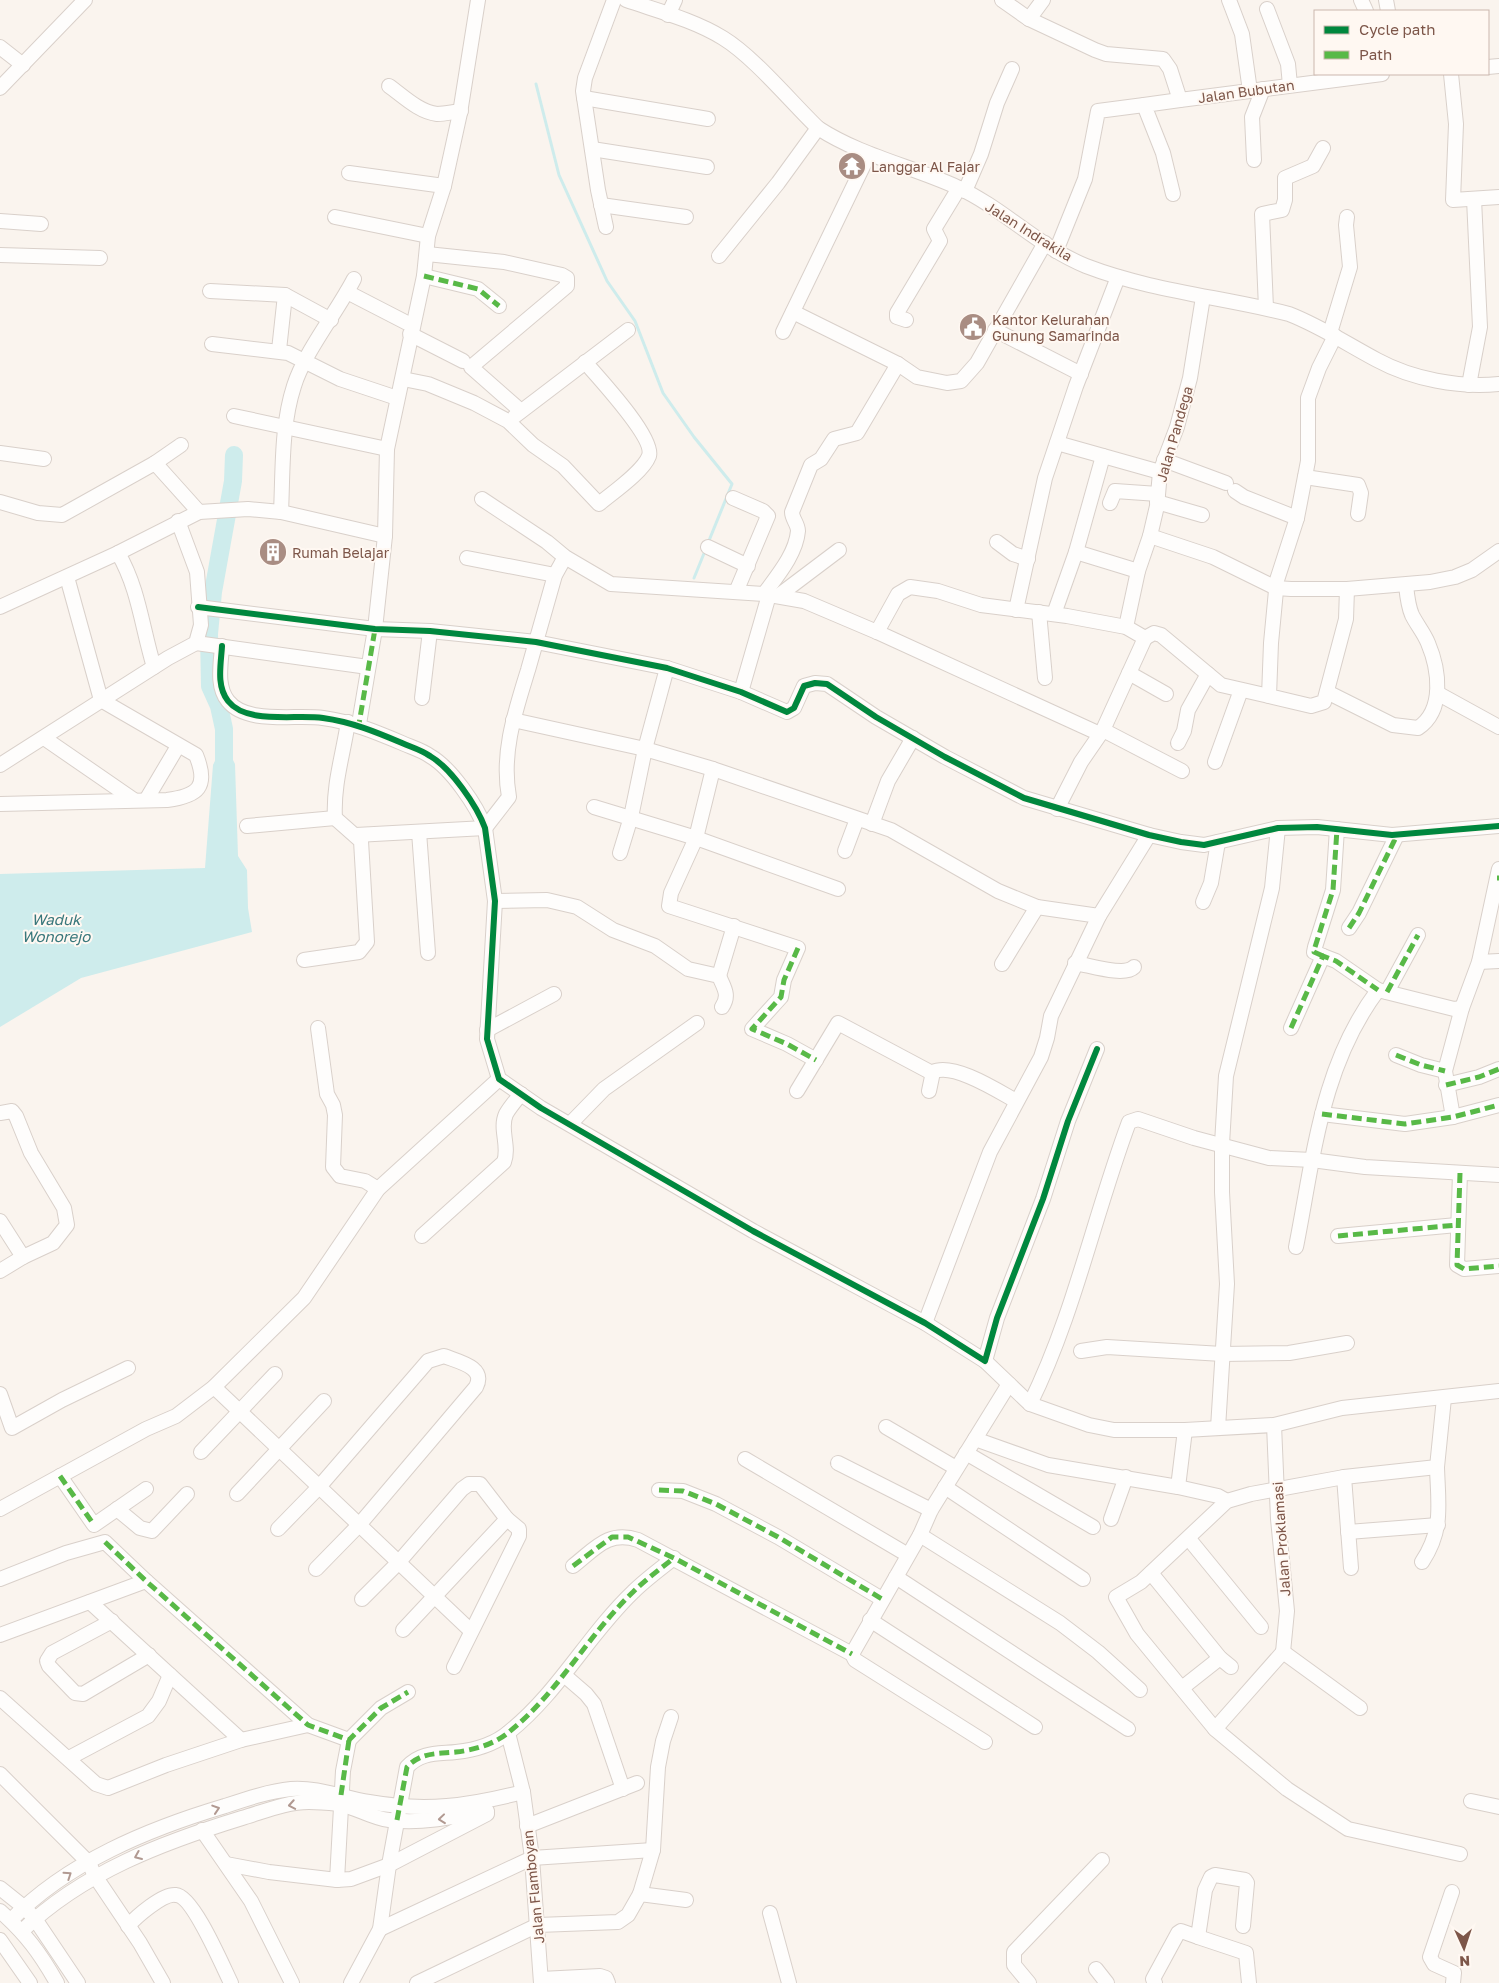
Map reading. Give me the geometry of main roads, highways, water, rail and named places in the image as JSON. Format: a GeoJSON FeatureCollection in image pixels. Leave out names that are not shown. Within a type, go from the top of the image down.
{"type":"FeatureCollection","features":[{"type":"Feature","properties":{"kind":"water","name":"Waduk Wonorejo"},"geometry":{"type":"Polygon","coordinates":[[[224,742],[235,764],[238,856],[247,870],[248,908],[252,932],[81,978],[0,1027],[0,874],[205,868],[213,765],[224,742]]]}},
{"type":"Feature","properties":{"kind":"waterway"},"geometry":{"type":"LineString","coordinates":[[536,84],[559,175],[607,281],[635,321],[663,393],[694,437],[732,484],[708,543]]}},
{"type":"Feature","properties":{"kind":"waterway"},"geometry":{"type":"LineString","coordinates":[[224,766],[224,729],[219,706],[210,686],[209,634],[213,592],[233,481],[234,455]]}},
{"type":"Feature","properties":{"kind":"waterway"},"geometry":{"type":"LineString","coordinates":[[694,578],[705,551]]}},
{"type":"Feature","properties":{"kind":"place","name":"Langgar Al Fajar"},"geometry":{"type":"Point","coordinates":[852,166]}},
{"type":"Feature","properties":{"kind":"place","name":"Kantor Kelurahan Gunung Samarinda"},"geometry":{"type":"Point","coordinates":[973,327]}},
{"type":"Feature","properties":{"kind":"place","name":"Rumah Belajar"},"geometry":{"type":"Point","coordinates":[273,552]}}]}
